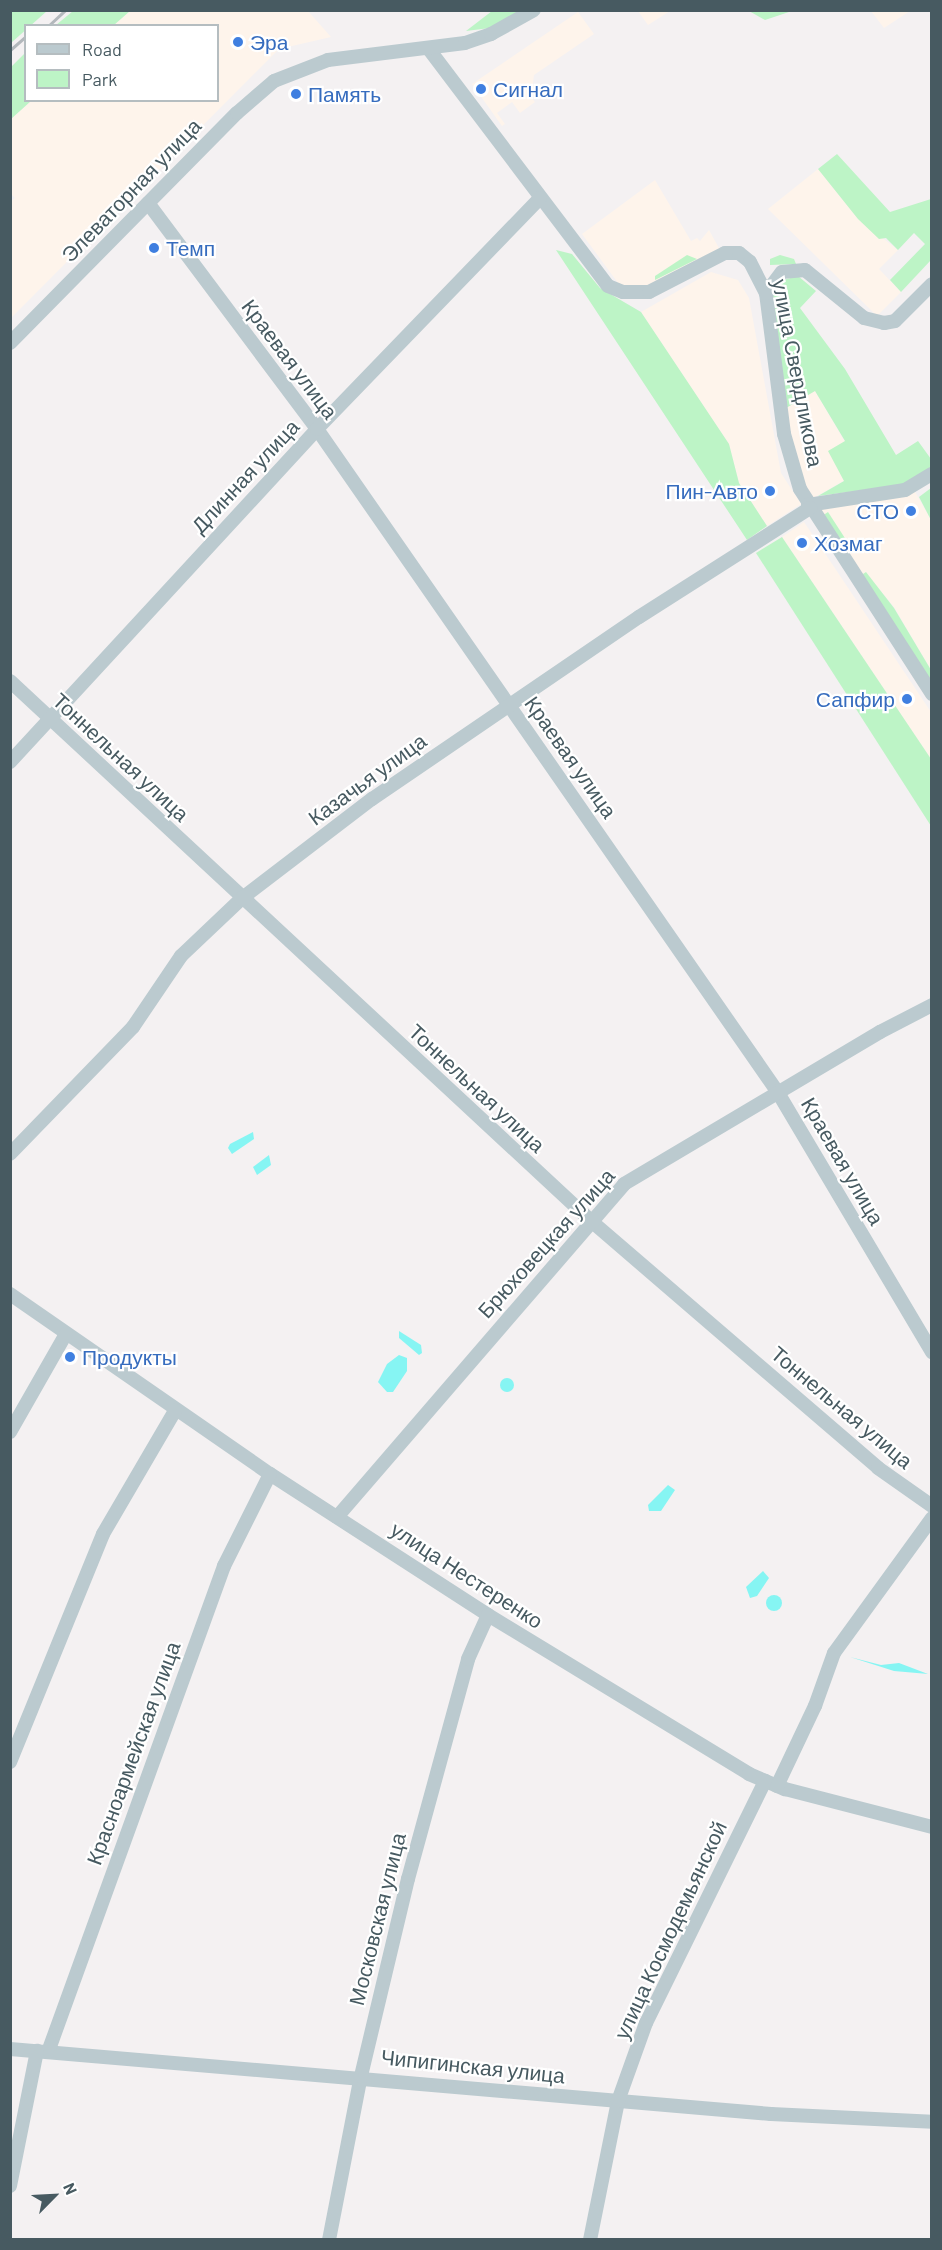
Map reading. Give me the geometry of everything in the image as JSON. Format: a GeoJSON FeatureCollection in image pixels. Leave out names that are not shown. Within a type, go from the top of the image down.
{"type":"FeatureCollection","features":[{"type":"Feature","properties":{"kind":"street","name":"Элеваторная улица"},"geometry":{"type":"LineString","coordinates":[[10,343],[251,99],[283,76],[334,58],[428,48],[478,39],[534,10]]}},
{"type":"Feature","properties":{"kind":"street","name":"улица Свердликова"},"geometry":{"type":"LineString","coordinates":[[428,48],[597,275],[616,291],[649,292],[718,255],[733,252],[750,262],[766,293],[784,434],[809,506],[932,694]]}},
{"type":"Feature","properties":{"kind":"street","name":"Длинная улица"},"geometry":{"type":"LineString","coordinates":[[10,762],[317,429],[540,198]]}},
{"type":"Feature","properties":{"kind":"street","name":"Краевая улица"},"geometry":{"type":"LineString","coordinates":[[148,203],[317,429],[777,1091],[932,1352]]}},
{"type":"Feature","properties":{"kind":"street"},"geometry":{"type":"LineString","coordinates":[[766,293],[777,276],[799,268],[810,272],[864,318],[884,323],[895,321],[932,284]]}},
{"type":"Feature","properties":{"kind":"street"},"geometry":{"type":"LineString","coordinates":[[809,506],[905,490],[932,474]]}},
{"type":"Feature","properties":{"kind":"street","name":"Казачья улица"},"geometry":{"type":"LineString","coordinates":[[10,1154],[133,1027],[181,956],[241,899],[372,799],[809,506]]}},
{"type":"Feature","properties":{"kind":"street","name":"Тоннельная улица"},"geometry":{"type":"LineString","coordinates":[[10,681],[241,899],[590,1220],[879,1468],[932,1506]]}},
{"type":"Feature","properties":{"kind":"street","name":"Брюховецкая улица"},"geometry":{"type":"LineString","coordinates":[[338,1517],[590,1220],[633,1177],[680,1153],[777,1091],[932,1005]]}},
{"type":"Feature","properties":{"kind":"street","name":"улица Нестеренко"},"geometry":{"type":"LineString","coordinates":[[10,1294],[175,1411],[488,1615],[771,1784],[932,1827]]}},
{"type":"Feature","properties":{"kind":"street"},"geometry":{"type":"LineString","coordinates":[[10,1432],[66,1334]]}},
{"type":"Feature","properties":{"kind":"street"},"geometry":{"type":"LineString","coordinates":[[10,1762],[103,1534],[175,1411]]}},
{"type":"Feature","properties":{"kind":"street","name":"Красноармейская улица"},"geometry":{"type":"LineString","coordinates":[[10,2186],[42,2052],[224,1566],[270,1474]]}},
{"type":"Feature","properties":{"kind":"street","name":"улица Космодемьянской"},"geometry":{"type":"LineString","coordinates":[[590,2240],[618,2101],[668,1974],[815,1706],[834,1653],[932,1518]]}},
{"type":"Feature","properties":{"kind":"street","name":"Московская улица"},"geometry":{"type":"LineString","coordinates":[[329,2240],[361,2076],[408,1879],[468,1659],[488,1615]]}},
{"type":"Feature","properties":{"kind":"street","name":"Чипигинская улица"},"geometry":{"type":"LineString","coordinates":[[10,2049],[361,2076],[618,2101],[932,2122]]}},
{"type":"Feature","properties":{"kind":"shaded area"},"geometry":{"type":"Polygon","coordinates":[[[130,11],[308,11],[331,37],[279,49],[11,318],[10,202],[15,198],[11,194],[11,119],[30,102],[219,102],[219,24],[115,24],[130,11]]]}},
{"type":"Feature","properties":{"kind":"shaded area"},"geometry":{"type":"Polygon","coordinates":[[[638,11],[670,11],[648,25],[638,11]]]}},
{"type":"Feature","properties":{"kind":"shaded area"},"geometry":{"type":"Polygon","coordinates":[[[871,11],[910,11],[884,28],[871,11]]]}},
{"type":"Feature","properties":{"kind":"shaded area"},"geometry":{"type":"Polygon","coordinates":[[[578,12],[594,34],[534,75],[531,97],[535,102],[520,113],[512,102],[497,113],[505,124],[502,126],[472,84],[578,12]]]}},
{"type":"Feature","properties":{"kind":"shaded area"},"geometry":{"type":"Polygon","coordinates":[[[818,169],[858,219],[898,250],[879,269],[901,292],[877,316],[768,209],[818,169]]]}},
{"type":"Feature","properties":{"kind":"shaded area"},"geometry":{"type":"Polygon","coordinates":[[[655,180],[691,241],[697,238],[700,241],[709,230],[720,250],[653,285],[621,287],[582,234],[655,180]]]}},
{"type":"Feature","properties":{"kind":"shaded area"},"geometry":{"type":"Polygon","coordinates":[[[711,272],[738,280],[749,298],[781,473],[801,504],[767,526],[739,483],[729,444],[641,312],[711,272]]]}},
{"type":"Feature","properties":{"kind":"shaded area"},"geometry":{"type":"Polygon","coordinates":[[[815,391],[845,442],[845,480],[810,500],[793,455],[786,408],[815,391]]]}},
{"type":"Feature","properties":{"kind":"shaded area"},"geometry":{"type":"Polygon","coordinates":[[[913,488],[931,520],[931,670],[894,607],[866,573],[860,576],[815,506],[913,488]]]}},
{"type":"Feature","properties":{"kind":"shaded area"},"geometry":{"type":"Polygon","coordinates":[[[804,522],[931,712],[931,759],[782,537],[804,522]]]}},
{"type":"Feature","properties":{"kind":"green space"},"geometry":{"type":"Polygon","coordinates":[[[11,10],[47,11],[32,24],[24,24],[24,31],[11,43],[11,10]]]}},
{"type":"Feature","properties":{"kind":"green space"},"geometry":{"type":"Polygon","coordinates":[[[73,10],[130,11],[115,24],[57,24],[73,10]]]}},
{"type":"Feature","properties":{"kind":"green space"},"geometry":{"type":"Polygon","coordinates":[[[492,11],[521,11],[490,28],[466,31],[492,11]]]}},
{"type":"Feature","properties":{"kind":"green space"},"geometry":{"type":"Polygon","coordinates":[[[749,11],[792,11],[765,20],[749,11]]]}},
{"type":"Feature","properties":{"kind":"green space"},"geometry":{"type":"Polygon","coordinates":[[[24,54],[24,102],[30,102],[11,119],[11,67],[24,54]]]}},
{"type":"Feature","properties":{"kind":"green space"},"geometry":{"type":"Polygon","coordinates":[[[837,154],[890,212],[931,199],[931,260],[901,292],[890,280],[925,244],[914,233],[898,250],[886,238],[879,239],[858,219],[818,169],[837,154]]]}},
{"type":"Feature","properties":{"kind":"green space"},"geometry":{"type":"Polygon","coordinates":[[[556,250],[572,254],[600,288],[641,312],[729,444],[739,483],[767,526],[747,540],[556,250]]]}},
{"type":"Feature","properties":{"kind":"green space"},"geometry":{"type":"Polygon","coordinates":[[[687,255],[697,259],[655,280],[655,276],[687,255]]]}},
{"type":"Feature","properties":{"kind":"green space"},"geometry":{"type":"Polygon","coordinates":[[[780,255],[794,259],[796,264],[770,265],[770,259],[780,255]]]}},
{"type":"Feature","properties":{"kind":"green space"},"geometry":{"type":"Polygon","coordinates":[[[798,276],[816,291],[800,308],[845,369],[896,455],[918,441],[931,459],[931,469],[910,484],[818,496],[844,481],[828,451],[845,441],[815,391],[786,408],[773,295],[783,280],[798,276]]]}},
{"type":"Feature","properties":{"kind":"green space"},"geometry":{"type":"Polygon","coordinates":[[[931,488],[931,520],[919,497],[931,488]]]}},
{"type":"Feature","properties":{"kind":"green space"},"geometry":{"type":"Polygon","coordinates":[[[828,512],[852,549],[849,553],[822,516],[828,512]]]}},
{"type":"Feature","properties":{"kind":"green space"},"geometry":{"type":"Polygon","coordinates":[[[782,537],[931,759],[931,826],[756,553],[782,537]]]}},
{"type":"Feature","properties":{"kind":"green space"},"geometry":{"type":"Polygon","coordinates":[[[866,572],[894,608],[931,670],[931,686],[860,576],[866,572]]]}},
{"type":"Feature","properties":{"kind":"water"},"geometry":{"type":"Polygon","coordinates":[[[253,1132],[254,1139],[232,1154],[228,1148],[230,1144],[253,1132]]]}},
{"type":"Feature","properties":{"kind":"water"},"geometry":{"type":"Polygon","coordinates":[[[269,1155],[271,1165],[257,1175],[253,1167],[269,1155]]]}},
{"type":"Feature","properties":{"kind":"water"},"geometry":{"type":"Polygon","coordinates":[[[399,1331],[421,1345],[422,1353],[419,1355],[399,1338],[399,1331]]]}},
{"type":"Feature","properties":{"kind":"water"},"geometry":{"type":"Polygon","coordinates":[[[399,1355],[407,1358],[407,1371],[393,1392],[387,1392],[378,1382],[387,1364],[399,1355]]]}},
{"type":"Feature","properties":{"kind":"water"},"geometry":{"type":"Polygon","coordinates":[[[507,1378],[512,1380],[514,1385],[512,1390],[507,1392],[502,1390],[500,1385],[502,1380],[507,1378]]]}},
{"type":"Feature","properties":{"kind":"water"},"geometry":{"type":"Polygon","coordinates":[[[668,1485],[675,1490],[661,1511],[649,1511],[648,1505],[668,1485]]]}},
{"type":"Feature","properties":{"kind":"water"},"geometry":{"type":"Polygon","coordinates":[[[763,1571],[769,1578],[757,1596],[750,1598],[746,1587],[763,1571]]]}},
{"type":"Feature","properties":{"kind":"water"},"geometry":{"type":"Polygon","coordinates":[[[774,1595],[780,1597],[782,1603],[780,1609],[774,1611],[768,1609],[766,1603],[768,1597],[774,1595]]]}},
{"type":"Feature","properties":{"kind":"water"},"geometry":{"type":"Polygon","coordinates":[[[850,1657],[881,1665],[899,1663],[928,1674],[894,1671],[850,1657]]]}},
{"type":"Feature","properties":{"kind":"railway"},"geometry":{"type":"LineString","coordinates":[[50,24],[65,10]]}},
{"type":"Feature","properties":{"kind":"railway"},"geometry":{"type":"LineString","coordinates":[[10,50],[24,38]]}},
{"type":"Feature","properties":{"kind":"place","name":"Эра"},"geometry":{"type":"Point","coordinates":[238,42]}},
{"type":"Feature","properties":{"kind":"place","name":"Сигнал"},"geometry":{"type":"Point","coordinates":[481,89]}},
{"type":"Feature","properties":{"kind":"place","name":"Память"},"geometry":{"type":"Point","coordinates":[296,94]}},
{"type":"Feature","properties":{"kind":"place","name":"Темп"},"geometry":{"type":"Point","coordinates":[154,248]}},
{"type":"Feature","properties":{"kind":"place","name":"Пин-Авто"},"geometry":{"type":"Point","coordinates":[770,491]}},
{"type":"Feature","properties":{"kind":"place","name":"СТО"},"geometry":{"type":"Point","coordinates":[911,511]}},
{"type":"Feature","properties":{"kind":"place","name":"Хозмаг"},"geometry":{"type":"Point","coordinates":[802,543]}},
{"type":"Feature","properties":{"kind":"place","name":"Сапфир"},"geometry":{"type":"Point","coordinates":[907,699]}},
{"type":"Feature","properties":{"kind":"place","name":"Продукты"},"geometry":{"type":"Point","coordinates":[70,1357]}}]}
